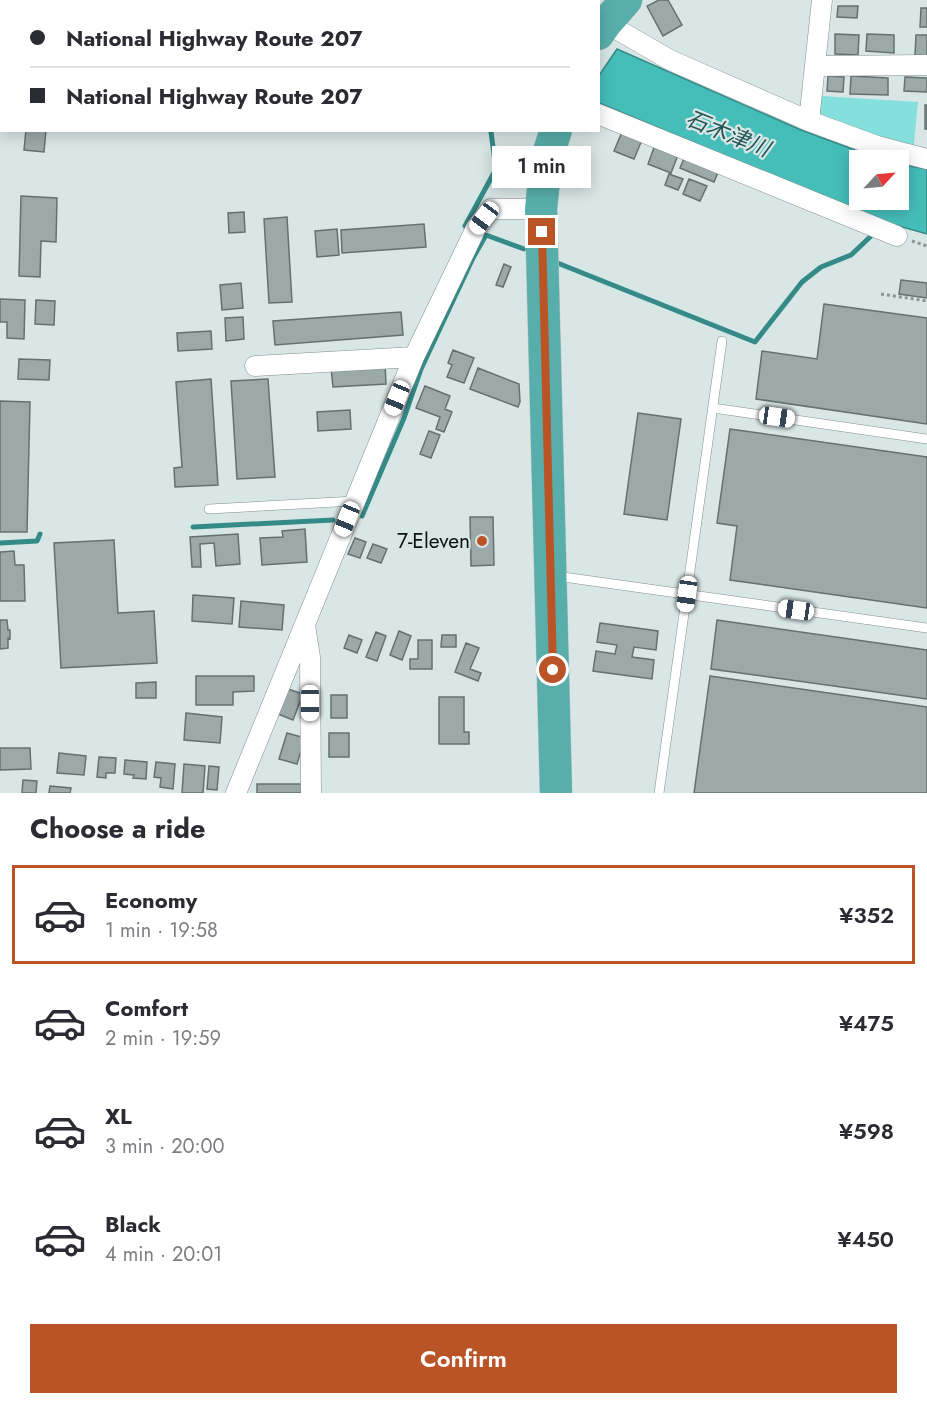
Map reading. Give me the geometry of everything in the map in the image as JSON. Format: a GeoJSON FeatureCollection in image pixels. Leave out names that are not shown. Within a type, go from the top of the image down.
{"type":"FeatureCollection","features":[{"type":"Feature","properties":{"kind":"highway"},"geometry":{"type":"LineString","coordinates":[[555,132],[546,161],[541,209],[556,793]]}},
{"type":"Feature","properties":{"kind":"street"},"geometry":{"type":"LineString","coordinates":[[809,121],[822,0]]}},
{"type":"Feature","properties":{"kind":"street"},"geometry":{"type":"LineString","coordinates":[[608,22],[670,60],[809,121],[877,146],[927,159]]}},
{"type":"Feature","properties":{"kind":"street"},"geometry":{"type":"LineString","coordinates":[[815,66],[927,65]]}},
{"type":"Feature","properties":{"kind":"street"},"geometry":{"type":"LineString","coordinates":[[600,115],[897,236]]}},
{"type":"Feature","properties":{"kind":"street"},"geometry":{"type":"LineString","coordinates":[[236,793],[414,357],[476,228],[491,208],[541,209]]}},
{"type":"Feature","properties":{"kind":"street"},"geometry":{"type":"LineString","coordinates":[[255,366],[414,357]]}},
{"type":"Feature","properties":{"kind":"street"},"geometry":{"type":"LineString","coordinates":[[305,625],[310,657],[311,793]]}},
{"type":"Feature","properties":{"kind":"lane"},"geometry":{"type":"LineString","coordinates":[[659,793],[722,341]]}},
{"type":"Feature","properties":{"kind":"lane"},"geometry":{"type":"LineString","coordinates":[[713,408],[927,439]]}},
{"type":"Feature","properties":{"kind":"lane"},"geometry":{"type":"LineString","coordinates":[[209,509],[355,501]]}},
{"type":"Feature","properties":{"kind":"lane"},"geometry":{"type":"LineString","coordinates":[[550,575],[927,628]]}},
{"type":"Feature","properties":{"kind":"path"},"geometry":{"type":"LineString","coordinates":[[881,294],[927,301]]}},
{"type":"Feature","properties":{"kind":"shaded area"},"geometry":{"type":"Polygon","coordinates":[[[806,95],[918,102],[913,153],[909,150],[802,112],[806,95]]]}},
{"type":"Feature","properties":{"kind":"water","name":"石木津川"},"geometry":{"type":"Polygon","coordinates":[[[617,49],[801,130],[855,150],[849,150],[849,208],[600,103],[600,74],[617,49]]]}},
{"type":"Feature","properties":{"kind":"water"},"geometry":{"type":"Polygon","coordinates":[[[909,166],[927,169],[927,234],[878,220],[854,210],[909,210],[909,166]]]}},
{"type":"Feature","properties":{"kind":"building"},"geometry":{"type":"Polygon","coordinates":[[[659,0],[668,0],[682,25],[663,36],[647,6],[659,0]]]}},
{"type":"Feature","properties":{"kind":"building"},"geometry":{"type":"Polygon","coordinates":[[[838,6],[858,6],[857,18],[837,17],[838,6]]]}},
{"type":"Feature","properties":{"kind":"building"},"geometry":{"type":"Polygon","coordinates":[[[921,8],[927,8],[927,27],[920,27],[921,8]]]}},
{"type":"Feature","properties":{"kind":"building"},"geometry":{"type":"Polygon","coordinates":[[[835,34],[859,35],[858,55],[835,54],[835,34]]]}},
{"type":"Feature","properties":{"kind":"building"},"geometry":{"type":"Polygon","coordinates":[[[867,34],[894,35],[894,53],[866,51],[867,34]]]}},
{"type":"Feature","properties":{"kind":"building"},"geometry":{"type":"Polygon","coordinates":[[[916,35],[927,35],[927,56],[915,55],[916,35]]]}},
{"type":"Feature","properties":{"kind":"building"},"geometry":{"type":"Polygon","coordinates":[[[828,76],[844,77],[843,92],[827,91],[828,76]]]}},
{"type":"Feature","properties":{"kind":"building"},"geometry":{"type":"Polygon","coordinates":[[[851,76],[888,78],[888,95],[850,94],[851,76]]]}},
{"type":"Feature","properties":{"kind":"building"},"geometry":{"type":"Polygon","coordinates":[[[905,77],[927,78],[927,92],[904,91],[905,77]]]}},
{"type":"Feature","properties":{"kind":"building"},"geometry":{"type":"Polygon","coordinates":[[[925,105],[927,105],[927,129],[925,129],[925,105]]]}},
{"type":"Feature","properties":{"kind":"building"},"geometry":{"type":"Polygon","coordinates":[[[26,132],[46,132],[44,152],[24,150],[26,132]]]}},
{"type":"Feature","properties":{"kind":"building"},"geometry":{"type":"Polygon","coordinates":[[[622,132],[642,140],[634,159],[614,151],[622,132]]]}},
{"type":"Feature","properties":{"kind":"building"},"geometry":{"type":"Polygon","coordinates":[[[655,145],[678,155],[671,173],[648,164],[655,145]]]}},
{"type":"Feature","properties":{"kind":"building"},"geometry":{"type":"Polygon","coordinates":[[[685,156],[719,170],[714,182],[680,168],[685,156]]]}},
{"type":"Feature","properties":{"kind":"building"},"geometry":{"type":"Polygon","coordinates":[[[669,174],[683,179],[678,190],[665,185],[669,174]]]}},
{"type":"Feature","properties":{"kind":"building"},"geometry":{"type":"Polygon","coordinates":[[[689,179],[707,186],[700,201],[683,194],[689,179]]]}},
{"type":"Feature","properties":{"kind":"building"},"geometry":{"type":"Polygon","coordinates":[[[21,196],[57,198],[56,242],[41,241],[40,277],[19,276],[21,196]]]}},
{"type":"Feature","properties":{"kind":"building"},"geometry":{"type":"Polygon","coordinates":[[[244,212],[245,232],[229,233],[228,213],[244,212]]]}},
{"type":"Feature","properties":{"kind":"building"},"geometry":{"type":"Polygon","coordinates":[[[287,217],[292,302],[269,303],[264,219],[287,217]]]}},
{"type":"Feature","properties":{"kind":"building"},"geometry":{"type":"Polygon","coordinates":[[[424,224],[426,247],[342,253],[341,230],[424,224]]]}},
{"type":"Feature","properties":{"kind":"building"},"geometry":{"type":"Polygon","coordinates":[[[337,229],[339,255],[317,257],[315,231],[337,229]]]}},
{"type":"Feature","properties":{"kind":"building"},"geometry":{"type":"Polygon","coordinates":[[[504,264],[511,267],[503,287],[496,285],[504,264]]]}},
{"type":"Feature","properties":{"kind":"building"},"geometry":{"type":"Polygon","coordinates":[[[901,280],[927,283],[927,298],[899,294],[901,280]]]}},
{"type":"Feature","properties":{"kind":"building"},"geometry":{"type":"Polygon","coordinates":[[[241,283],[243,308],[222,310],[220,285],[241,283]]]}},
{"type":"Feature","properties":{"kind":"building"},"geometry":{"type":"Polygon","coordinates":[[[0,299],[25,300],[24,339],[7,338],[7,322],[0,322],[0,299]]]}},
{"type":"Feature","properties":{"kind":"building"},"geometry":{"type":"Polygon","coordinates":[[[36,300],[55,301],[54,325],[35,324],[36,300]]]}},
{"type":"Feature","properties":{"kind":"building"},"geometry":{"type":"Polygon","coordinates":[[[824,304],[927,318],[927,424],[756,399],[762,351],[817,359],[824,304]]]}},
{"type":"Feature","properties":{"kind":"building"},"geometry":{"type":"Polygon","coordinates":[[[401,312],[403,335],[275,345],[273,321],[401,312]]]}},
{"type":"Feature","properties":{"kind":"building"},"geometry":{"type":"Polygon","coordinates":[[[243,317],[244,339],[226,341],[225,318],[243,317]]]}},
{"type":"Feature","properties":{"kind":"building"},"geometry":{"type":"Polygon","coordinates":[[[211,331],[212,349],[178,351],[177,333],[211,331]]]}},
{"type":"Feature","properties":{"kind":"building"},"geometry":{"type":"Polygon","coordinates":[[[453,350],[474,358],[464,383],[447,377],[452,365],[448,363],[453,350]]]}},
{"type":"Feature","properties":{"kind":"building"},"geometry":{"type":"Polygon","coordinates":[[[19,359],[50,360],[49,380],[18,379],[19,359]]]}},
{"type":"Feature","properties":{"kind":"building"},"geometry":{"type":"Polygon","coordinates":[[[385,364],[386,384],[333,387],[331,368],[385,364]]]}},
{"type":"Feature","properties":{"kind":"building"},"geometry":{"type":"Polygon","coordinates":[[[478,368],[519,384],[518,407],[470,389],[478,368]]]}},
{"type":"Feature","properties":{"kind":"building"},"geometry":{"type":"Polygon","coordinates":[[[211,379],[218,485],[175,487],[174,468],[182,467],[176,382],[211,379]]]}},
{"type":"Feature","properties":{"kind":"building"},"geometry":{"type":"Polygon","coordinates":[[[268,379],[275,477],[237,479],[231,381],[268,379]]]}},
{"type":"Feature","properties":{"kind":"building"},"geometry":{"type":"Polygon","coordinates":[[[425,386],[450,396],[445,409],[452,412],[444,432],[436,429],[440,417],[416,408],[425,386]]]}},
{"type":"Feature","properties":{"kind":"building"},"geometry":{"type":"Polygon","coordinates":[[[0,401],[30,402],[27,532],[0,532],[0,401]]]}},
{"type":"Feature","properties":{"kind":"building"},"geometry":{"type":"Polygon","coordinates":[[[350,410],[351,429],[318,431],[317,412],[350,410]]]}},
{"type":"Feature","properties":{"kind":"building"},"geometry":{"type":"Polygon","coordinates":[[[638,413],[681,419],[667,520],[624,514],[638,413]]]}},
{"type":"Feature","properties":{"kind":"building"},"geometry":{"type":"Polygon","coordinates":[[[730,429],[927,457],[927,608],[730,580],[737,526],[717,523],[730,429]]]}},
{"type":"Feature","properties":{"kind":"building"},"geometry":{"type":"Polygon","coordinates":[[[429,431],[440,435],[431,458],[420,454],[429,431]]]}},
{"type":"Feature","properties":{"kind":"building","name":"7-Eleven"},"geometry":{"type":"Polygon","coordinates":[[[470,517],[493,517],[494,565],[471,566],[470,517]]]}},
{"type":"Feature","properties":{"kind":"building"},"geometry":{"type":"Polygon","coordinates":[[[305,529],[307,562],[262,565],[260,538],[283,537],[282,531],[305,529]]]}},
{"type":"Feature","properties":{"kind":"building"},"geometry":{"type":"Polygon","coordinates":[[[238,534],[240,564],[216,566],[214,543],[200,544],[201,567],[192,567],[190,537],[238,534]]]}},
{"type":"Feature","properties":{"kind":"building"},"geometry":{"type":"Polygon","coordinates":[[[355,538],[366,542],[360,558],[348,554],[355,538]]]}},
{"type":"Feature","properties":{"kind":"building"},"geometry":{"type":"Polygon","coordinates":[[[114,540],[118,613],[154,611],[157,663],[61,668],[54,543],[114,540]]]}},
{"type":"Feature","properties":{"kind":"building"},"geometry":{"type":"Polygon","coordinates":[[[373,544],[387,549],[381,563],[367,558],[373,544]]]}},
{"type":"Feature","properties":{"kind":"building"},"geometry":{"type":"Polygon","coordinates":[[[14,551],[15,565],[24,565],[25,601],[0,601],[0,552],[14,551]]]}},
{"type":"Feature","properties":{"kind":"building"},"geometry":{"type":"Polygon","coordinates":[[[193,595],[234,598],[232,624],[192,621],[193,595]]]}},
{"type":"Feature","properties":{"kind":"building"},"geometry":{"type":"Polygon","coordinates":[[[241,601],[284,605],[282,630],[239,627],[241,601]]]}},
{"type":"Feature","properties":{"kind":"building"},"geometry":{"type":"Polygon","coordinates":[[[0,620],[7,620],[8,630],[10,630],[8,648],[0,649],[0,620]]]}},
{"type":"Feature","properties":{"kind":"building"},"geometry":{"type":"Polygon","coordinates":[[[717,620],[927,650],[927,699],[711,669],[717,620]]]}},
{"type":"Feature","properties":{"kind":"building"},"geometry":{"type":"Polygon","coordinates":[[[600,623],[658,631],[656,650],[634,647],[632,657],[654,660],[652,679],[593,671],[596,651],[615,654],[617,645],[597,642],[600,623]]]}},
{"type":"Feature","properties":{"kind":"building"},"geometry":{"type":"Polygon","coordinates":[[[399,631],[411,636],[402,660],[390,655],[399,631]]]}},
{"type":"Feature","properties":{"kind":"building"},"geometry":{"type":"Polygon","coordinates":[[[376,632],[386,636],[377,661],[366,657],[376,632]]]}},
{"type":"Feature","properties":{"kind":"building"},"geometry":{"type":"Polygon","coordinates":[[[349,635],[362,640],[357,653],[344,648],[349,635]]]}},
{"type":"Feature","properties":{"kind":"building"},"geometry":{"type":"Polygon","coordinates":[[[442,635],[456,635],[456,647],[441,647],[442,635]]]}},
{"type":"Feature","properties":{"kind":"building"},"geometry":{"type":"Polygon","coordinates":[[[418,640],[432,640],[432,669],[410,669],[410,659],[418,659],[418,640]]]}},
{"type":"Feature","properties":{"kind":"building"},"geometry":{"type":"Polygon","coordinates":[[[466,643],[479,648],[470,669],[481,673],[478,681],[455,672],[466,643]]]}},
{"type":"Feature","properties":{"kind":"building"},"geometry":{"type":"Polygon","coordinates":[[[196,676],[254,676],[254,691],[233,692],[233,705],[196,705],[196,676]]]}},
{"type":"Feature","properties":{"kind":"building"},"geometry":{"type":"Polygon","coordinates":[[[710,676],[927,707],[927,793],[694,793],[710,676]]]}},
{"type":"Feature","properties":{"kind":"building"},"geometry":{"type":"Polygon","coordinates":[[[156,682],[156,698],[136,698],[136,683],[156,682]]]}},
{"type":"Feature","properties":{"kind":"building"},"geometry":{"type":"Polygon","coordinates":[[[288,689],[303,694],[293,720],[278,714],[288,689]]]}},
{"type":"Feature","properties":{"kind":"building"},"geometry":{"type":"Polygon","coordinates":[[[331,695],[347,695],[347,718],[331,718],[331,695]]]}},
{"type":"Feature","properties":{"kind":"building"},"geometry":{"type":"Polygon","coordinates":[[[439,697],[464,697],[464,732],[469,732],[469,744],[439,744],[439,697]]]}},
{"type":"Feature","properties":{"kind":"building"},"geometry":{"type":"Polygon","coordinates":[[[186,713],[222,717],[220,743],[184,740],[186,713]]]}},
{"type":"Feature","properties":{"kind":"building"},"geometry":{"type":"Polygon","coordinates":[[[287,733],[305,738],[297,764],[279,759],[287,733]]]}},
{"type":"Feature","properties":{"kind":"building"},"geometry":{"type":"Polygon","coordinates":[[[329,733],[349,733],[349,757],[329,757],[329,733]]]}},
{"type":"Feature","properties":{"kind":"building"},"geometry":{"type":"Polygon","coordinates":[[[0,748],[30,748],[31,769],[0,770],[0,748]]]}},
{"type":"Feature","properties":{"kind":"building"},"geometry":{"type":"Polygon","coordinates":[[[59,753],[86,756],[84,775],[57,773],[59,753]]]}},
{"type":"Feature","properties":{"kind":"building"},"geometry":{"type":"Polygon","coordinates":[[[99,757],[116,758],[115,773],[106,773],[106,778],[97,777],[99,757]]]}},
{"type":"Feature","properties":{"kind":"building"},"geometry":{"type":"Polygon","coordinates":[[[125,760],[147,762],[146,779],[133,778],[134,775],[124,774],[125,760]]]}},
{"type":"Feature","properties":{"kind":"building"},"geometry":{"type":"Polygon","coordinates":[[[156,762],[175,764],[173,789],[160,787],[161,778],[154,777],[156,762]]]}},
{"type":"Feature","properties":{"kind":"building"},"geometry":{"type":"Polygon","coordinates":[[[184,764],[205,766],[203,793],[182,793],[184,764]]]}},
{"type":"Feature","properties":{"kind":"building"},"geometry":{"type":"Polygon","coordinates":[[[209,766],[219,767],[217,790],[207,789],[209,766]]]}},
{"type":"Feature","properties":{"kind":"building"},"geometry":{"type":"Polygon","coordinates":[[[23,780],[37,781],[36,793],[22,793],[23,780]]]}},
{"type":"Feature","properties":{"kind":"building"},"geometry":{"type":"Polygon","coordinates":[[[257,784],[302,784],[302,793],[257,793],[257,784]]]}},
{"type":"Feature","properties":{"kind":"building"},"geometry":{"type":"Polygon","coordinates":[[[50,786],[71,788],[70,793],[49,793],[50,786]]]}},
{"type":"Feature","properties":{"kind":"waterway"},"geometry":{"type":"LineString","coordinates":[[465,226],[496,169],[491,132]]}},
{"type":"Feature","properties":{"kind":"waterway"},"geometry":{"type":"LineString","coordinates":[[555,262],[755,342],[802,282],[821,267],[851,255],[870,237],[873,230]]}},
{"type":"Feature","properties":{"kind":"waterway"},"geometry":{"type":"LineString","coordinates":[[362,516],[404,418],[421,369],[486,235],[524,249]]}},
{"type":"Feature","properties":{"kind":"waterway"},"geometry":{"type":"LineString","coordinates":[[193,527],[333,520]]}},
{"type":"Feature","properties":{"kind":"waterway"},"geometry":{"type":"LineString","coordinates":[[0,543],[37,541],[40,534]]}},
{"type":"Feature","properties":{"kind":"place","name":"7-Eleven"},"geometry":{"type":"Point","coordinates":[482,541]}},
{"type":"Feature","properties":{"kind":"route"},"geometry":{"type":"LineString","coordinates":[[542,232],[553,670]]}}]}
